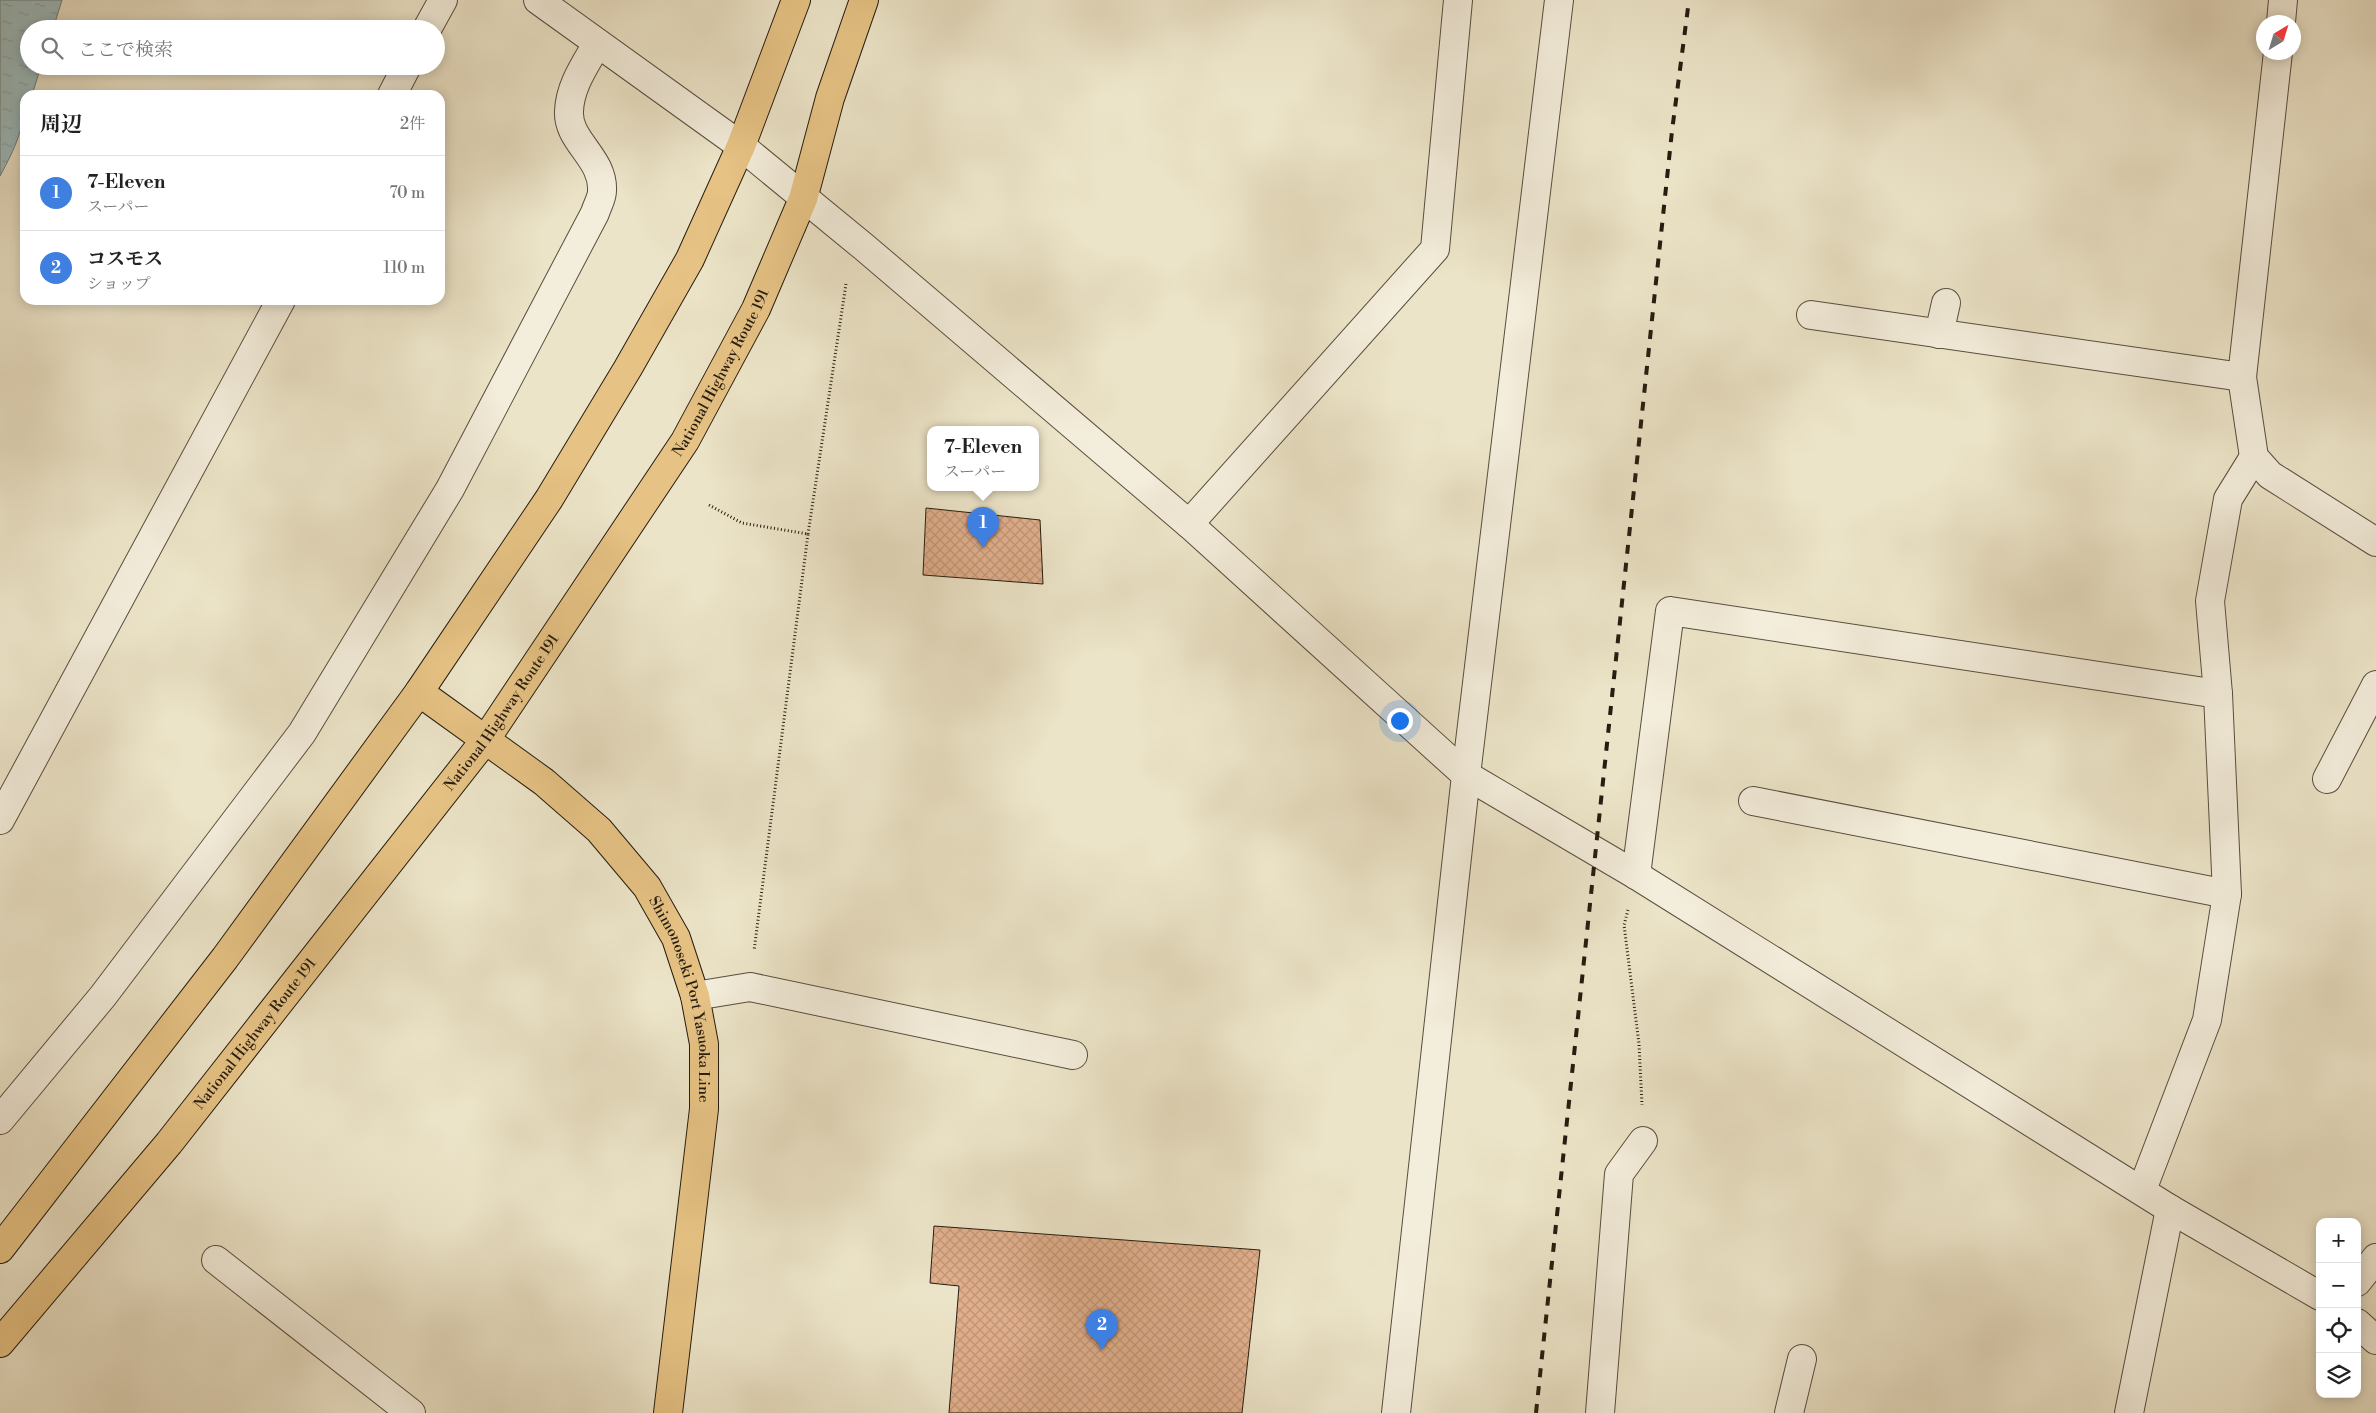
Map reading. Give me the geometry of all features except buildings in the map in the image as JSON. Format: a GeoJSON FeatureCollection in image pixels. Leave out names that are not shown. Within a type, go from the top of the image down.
{"type":"FeatureCollection","features":[{"type":"Feature","properties":{"kind":"main road"},"geometry":{"type":"LineString","coordinates":[[0,1249],[225,958],[419,692],[549,499],[628,368],[690,259],[741,146],[796,0]]}},
{"type":"Feature","properties":{"kind":"main road","name":"National Highway Route 191"},"geometry":{"type":"LineString","coordinates":[[0,1343],[169,1143],[486,739],[685,441],[756,309],[803,199],[830,98],[864,0]]}},
{"type":"Feature","properties":{"kind":"main road","name":"Shimonoseki Port Yasuoka Line"},"geometry":{"type":"LineString","coordinates":[[419,692],[544,782],[598,830],[647,887],[676,938],[695,996],[704,1044],[704,1109],[668,1413]]}},
{"type":"Feature","properties":{"kind":"street"},"geometry":{"type":"LineString","coordinates":[[433,20],[443,0]]}},
{"type":"Feature","properties":{"kind":"street"},"geometry":{"type":"LineString","coordinates":[[538,0],[741,146],[803,199],[864,247],[1189,524],[1466,775],[1636,875],[2170,1209],[2316,1294]]}},
{"type":"Feature","properties":{"kind":"street"},"geometry":{"type":"LineString","coordinates":[[1189,524],[1435,249],[1458,0]]}},
{"type":"Feature","properties":{"kind":"street"},"geometry":{"type":"LineString","coordinates":[[1396,1413],[1466,775],[1559,0]]}},
{"type":"Feature","properties":{"kind":"street"},"geometry":{"type":"LineString","coordinates":[[2282,15],[2283,0]]}},
{"type":"Feature","properties":{"kind":"street"},"geometry":{"type":"LineString","coordinates":[[0,1120],[103,996],[302,733],[450,489],[595,212],[602,192],[602,176],[597,164],[574,132],[568,113],[571,93],[597,44]]}},
{"type":"Feature","properties":{"kind":"street"},"geometry":{"type":"LineString","coordinates":[[2277,60],[2242,377],[2254,457],[2270,475],[2376,542]]}},
{"type":"Feature","properties":{"kind":"street"},"geometry":{"type":"LineString","coordinates":[[395,90],[402,75]]}},
{"type":"Feature","properties":{"kind":"street"},"geometry":{"type":"LineString","coordinates":[[1939,334],[1946,303]]}},
{"type":"Feature","properties":{"kind":"street"},"geometry":{"type":"LineString","coordinates":[[0,820],[278,305]]}},
{"type":"Feature","properties":{"kind":"street"},"geometry":{"type":"LineString","coordinates":[[1811,316],[2242,377]]}},
{"type":"Feature","properties":{"kind":"street"},"geometry":{"type":"LineString","coordinates":[[2142,1190],[2207,1020],[2227,894],[2218,694],[2210,602],[2228,499],[2254,457]]}},
{"type":"Feature","properties":{"kind":"street"},"geometry":{"type":"LineString","coordinates":[[1636,875],[1670,611],[2218,694]]}},
{"type":"Feature","properties":{"kind":"street"},"geometry":{"type":"LineString","coordinates":[[2327,779],[2376,685]]}},
{"type":"Feature","properties":{"kind":"street"},"geometry":{"type":"LineString","coordinates":[[1753,800],[2227,894]]}},
{"type":"Feature","properties":{"kind":"street"},"geometry":{"type":"LineString","coordinates":[[695,996],[750,986],[1073,1055]]}},
{"type":"Feature","properties":{"kind":"street"},"geometry":{"type":"LineString","coordinates":[[1600,1413],[1619,1174],[1643,1141]]}},
{"type":"Feature","properties":{"kind":"street"},"geometry":{"type":"LineString","coordinates":[[2128,1413],[2170,1209]]}},
{"type":"Feature","properties":{"kind":"street"},"geometry":{"type":"LineString","coordinates":[[2361,1277],[2376,1258]]}},
{"type":"Feature","properties":{"kind":"street"},"geometry":{"type":"LineString","coordinates":[[216,1260],[411,1413]]}},
{"type":"Feature","properties":{"kind":"street"},"geometry":{"type":"LineString","coordinates":[[2361,1327],[2376,1340]]}},
{"type":"Feature","properties":{"kind":"street"},"geometry":{"type":"LineString","coordinates":[[1789,1413],[1802,1359]]}},
{"type":"Feature","properties":{"kind":"path"},"geometry":{"type":"LineString","coordinates":[[754,950],[808,534],[846,284]]}},
{"type":"Feature","properties":{"kind":"path"},"geometry":{"type":"LineString","coordinates":[[709,505],[742,523],[808,534]]}},
{"type":"Feature","properties":{"kind":"path"},"geometry":{"type":"LineString","coordinates":[[1636,875],[1624,925],[1639,1044],[1643,1141]]}},
{"type":"Feature","properties":{"kind":"water"},"geometry":{"type":"Polygon","coordinates":[[[0,0],[62,0],[56,20],[20,20],[20,75],[38,75],[34,90],[20,90],[20,131],[0,176],[0,0]]]}},
{"type":"Feature","properties":{"kind":"railway"},"geometry":{"type":"LineString","coordinates":[[1536,1413],[1672,131],[1689,0]]}},
{"type":"Feature","properties":{"kind":"place","name":"7-Eleven"},"geometry":{"type":"Point","coordinates":[983,548]}},
{"type":"Feature","properties":{"kind":"place","name":"コスモス"},"geometry":{"type":"Point","coordinates":[1102,1350]}}]}
